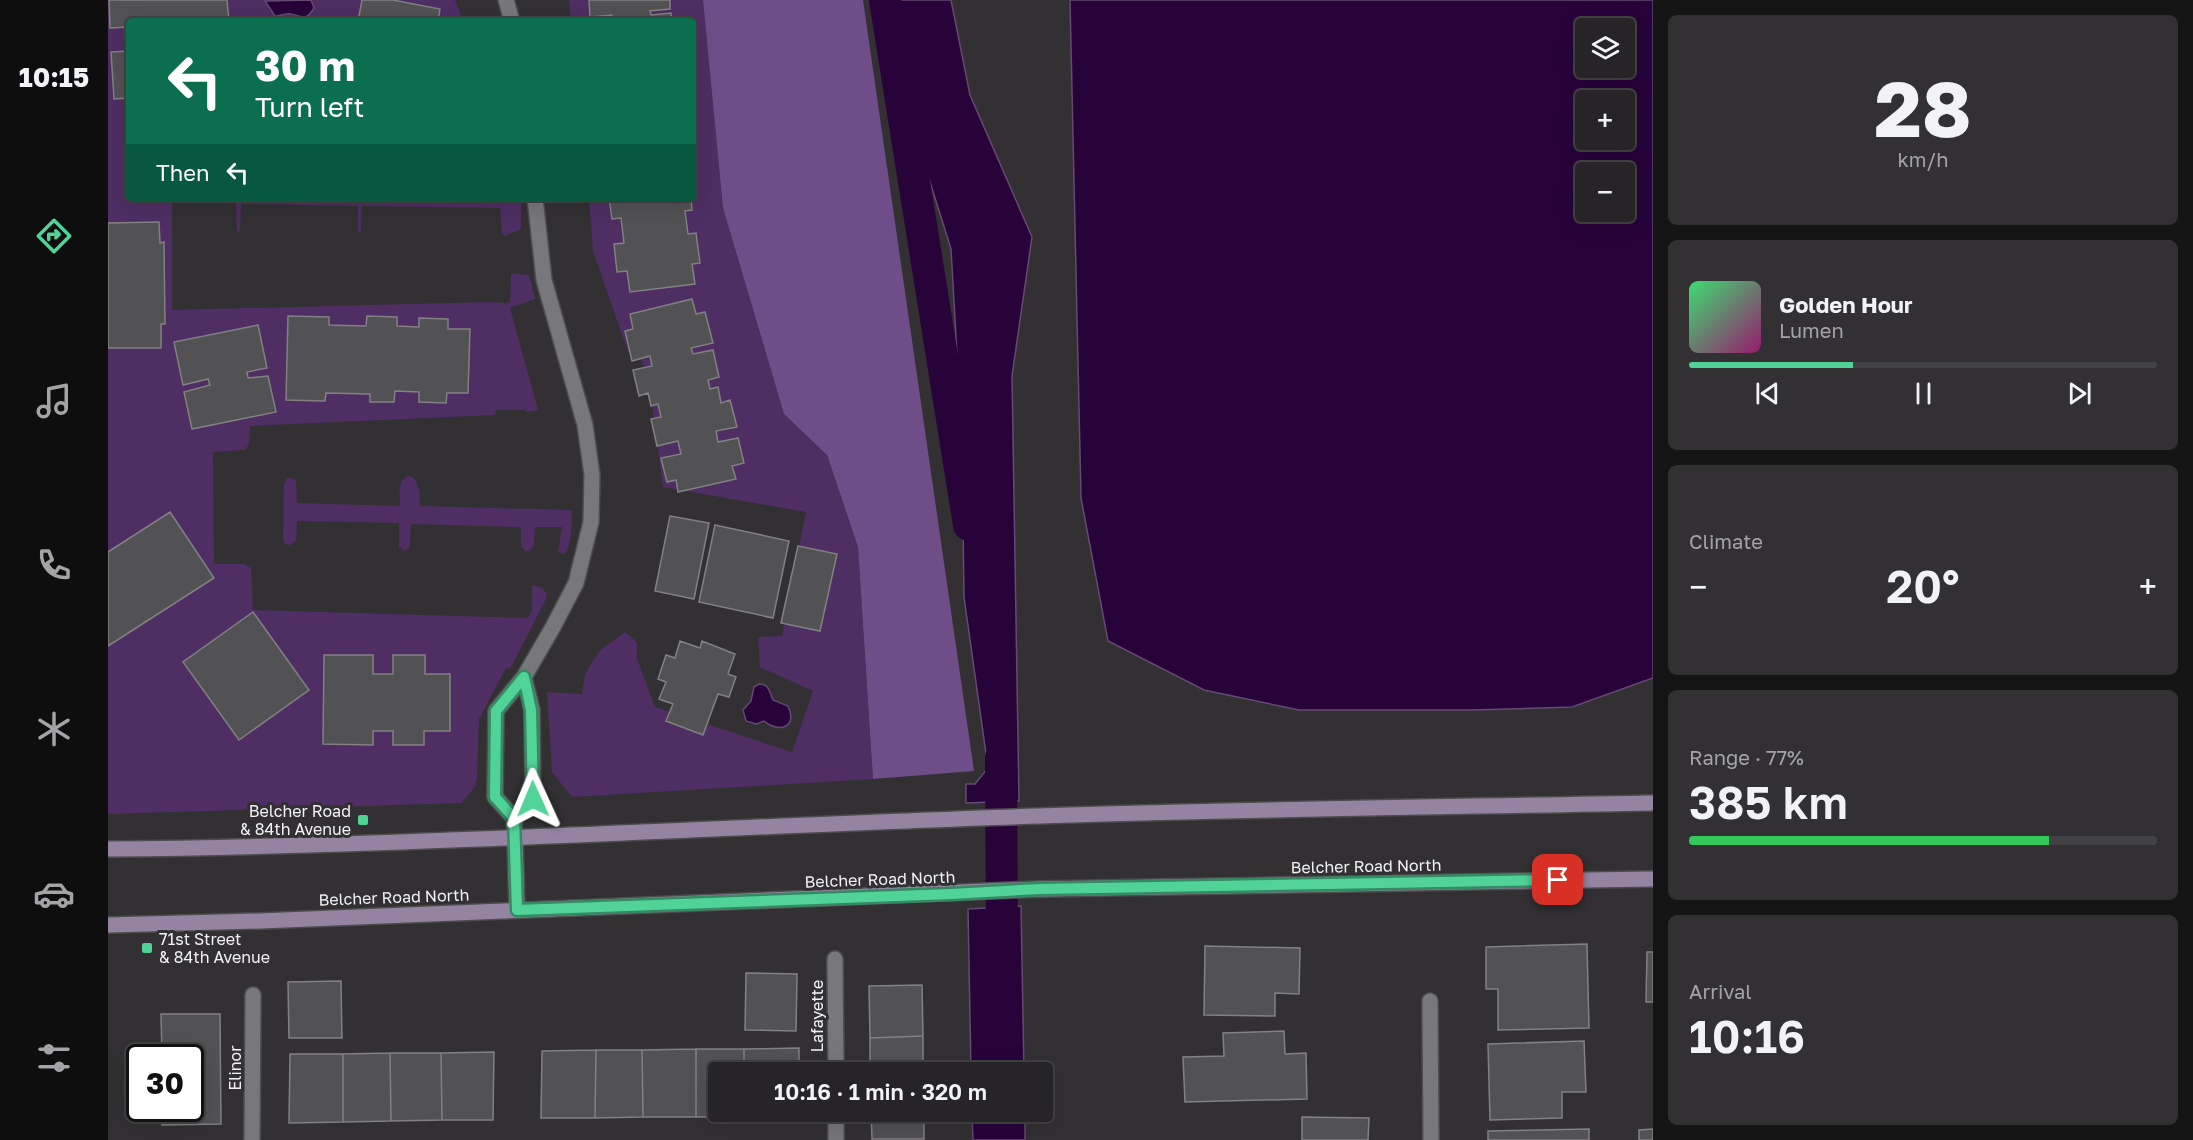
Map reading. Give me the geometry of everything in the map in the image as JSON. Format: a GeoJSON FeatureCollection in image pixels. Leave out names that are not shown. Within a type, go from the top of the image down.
{"type":"FeatureCollection","features":[{"type":"Feature","properties":{"kind":"main road"},"geometry":{"type":"LineString","coordinates":[[108,849],[261,848],[1042,816],[1653,803]]}},
{"type":"Feature","properties":{"kind":"main road"},"geometry":{"type":"LineString","coordinates":[[515,838],[517,910]]}},
{"type":"Feature","properties":{"kind":"main road","name":"Belcher Road North"},"geometry":{"type":"LineString","coordinates":[[108,925],[1039,889],[1653,879]]}},
{"type":"Feature","properties":{"kind":"street"},"geometry":{"type":"LineString","coordinates":[[506,0],[511,18]]}},
{"type":"Feature","properties":{"kind":"street"},"geometry":{"type":"LineString","coordinates":[[515,838],[514,818],[495,797],[496,711],[524,677],[576,583],[591,522],[592,475],[585,425],[544,280],[535,201]]}},
{"type":"Feature","properties":{"kind":"street"},"geometry":{"type":"LineString","coordinates":[[514,818],[533,799],[531,710],[524,677]]}},
{"type":"Feature","properties":{"kind":"street","name":"Lafayette"},"geometry":{"type":"LineString","coordinates":[[835,959],[836,1062]]}},
{"type":"Feature","properties":{"kind":"street","name":"Elinor"},"geometry":{"type":"LineString","coordinates":[[252,1140],[253,995]]}},
{"type":"Feature","properties":{"kind":"street"},"geometry":{"type":"LineString","coordinates":[[1430,1001],[1431,1140]]}},
{"type":"Feature","properties":{"kind":"street"},"geometry":{"type":"LineString","coordinates":[[836,1122],[836,1140]]}},
{"type":"Feature","properties":{"kind":"shaded area"},"geometry":{"type":"Polygon","coordinates":[[[108,0],[455,0],[462,18],[126,18],[126,201],[172,201],[172,310],[508,303],[512,273],[529,275],[535,299],[510,308],[538,410],[526,412],[526,410],[496,410],[495,415],[250,426],[249,444],[245,450],[213,452],[214,564],[244,564],[251,568],[253,610],[528,618],[532,610],[532,586],[539,587],[546,592],[545,601],[511,667],[506,668],[479,719],[475,787],[461,803],[108,814],[108,0]]]}},
{"type":"Feature","properties":{"kind":"shaded area"},"geometry":{"type":"Polygon","coordinates":[[[311,0],[314,8],[309,15],[304,17],[289,14],[275,16],[265,1],[311,0]]]}},
{"type":"Feature","properties":{"kind":"shaded area"},"geometry":{"type":"Polygon","coordinates":[[[569,0],[703,0],[723,208],[784,414],[827,455],[858,547],[873,779],[572,797],[552,772],[547,692],[582,694],[585,674],[600,650],[625,632],[637,642],[637,659],[655,707],[792,752],[813,691],[760,667],[758,637],[782,636],[806,512],[663,487],[649,381],[637,349],[628,352],[593,251],[589,201],[696,201],[696,18],[571,18],[569,0]]]}},
{"type":"Feature","properties":{"kind":"shaded area"},"geometry":{"type":"Polygon","coordinates":[[[703,0],[863,0],[974,771],[873,779],[858,547],[827,455],[784,414],[723,208],[703,0]]]}},
{"type":"Feature","properties":{"kind":"shaded area"},"geometry":{"type":"Polygon","coordinates":[[[878,0],[951,0],[970,95],[1032,237],[1012,376],[1019,801],[966,803],[966,784],[975,784],[988,768],[964,597],[962,442],[951,249],[883,32],[878,0]]]}},
{"type":"Feature","properties":{"kind":"shaded area"},"geometry":{"type":"Polygon","coordinates":[[[1070,0],[1653,0],[1653,678],[1572,707],[1472,710],[1299,710],[1204,690],[1108,641],[1081,498],[1070,0]]]}},
{"type":"Feature","properties":{"kind":"shaded area"},"geometry":{"type":"Polygon","coordinates":[[[236,201],[521,201],[521,229],[505,236],[502,234],[500,208],[362,206],[361,232],[358,232],[358,206],[241,204],[240,231],[237,232],[236,201]]]}},
{"type":"Feature","properties":{"kind":"shaded area"},"geometry":{"type":"Polygon","coordinates":[[[410,476],[418,487],[419,506],[572,510],[570,540],[564,554],[558,552],[562,527],[535,527],[534,546],[529,551],[525,551],[521,546],[521,527],[411,524],[410,547],[405,551],[399,547],[399,523],[297,521],[296,541],[290,545],[285,544],[283,540],[284,484],[288,477],[296,480],[297,503],[400,506],[402,481],[410,476]]]}},
{"type":"Feature","properties":{"kind":"shaded area"},"geometry":{"type":"Polygon","coordinates":[[[759,684],[767,687],[773,700],[788,706],[791,719],[785,726],[781,728],[764,721],[756,724],[746,721],[743,710],[751,701],[754,687],[759,684]]]}},
{"type":"Feature","properties":{"kind":"shaded area"},"geometry":{"type":"Polygon","coordinates":[[[1021,906],[1024,1062],[971,1062],[968,909],[1021,906]]]}},
{"type":"Feature","properties":{"kind":"shaded area"},"geometry":{"type":"Polygon","coordinates":[[[972,1122],[1025,1122],[1025,1140],[973,1140],[972,1122]]]}},
{"type":"Feature","properties":{"kind":"building"},"geometry":{"type":"Polygon","coordinates":[[[109,0],[227,0],[229,18],[126,18],[126,27],[110,28],[109,0]]]}},
{"type":"Feature","properties":{"kind":"building"},"geometry":{"type":"Polygon","coordinates":[[[362,0],[393,0],[440,9],[438,18],[359,18],[362,0]]]}},
{"type":"Feature","properties":{"kind":"building"},"geometry":{"type":"Polygon","coordinates":[[[589,0],[670,0],[670,9],[650,11],[651,15],[671,13],[672,18],[612,18],[612,15],[590,17],[589,0]]]}},
{"type":"Feature","properties":{"kind":"building"},"geometry":{"type":"Polygon","coordinates":[[[126,51],[126,98],[114,99],[111,52],[126,51]]]}},
{"type":"Feature","properties":{"kind":"building"},"geometry":{"type":"Polygon","coordinates":[[[609,201],[691,201],[692,210],[685,211],[688,234],[696,233],[700,263],[692,264],[695,284],[630,292],[627,271],[617,272],[614,244],[624,243],[621,218],[612,219],[609,201]]]}},
{"type":"Feature","properties":{"kind":"building"},"geometry":{"type":"Polygon","coordinates":[[[159,222],[160,243],[164,242],[165,324],[161,324],[161,348],[108,348],[108,223],[159,222]]]}},
{"type":"Feature","properties":{"kind":"building"},"geometry":{"type":"Polygon","coordinates":[[[692,299],[696,314],[705,312],[713,343],[691,348],[693,354],[713,350],[719,377],[708,380],[710,389],[718,387],[721,403],[730,400],[737,427],[716,431],[718,442],[738,438],[744,463],[732,466],[736,479],[678,492],[676,480],[667,482],[661,458],[681,454],[678,441],[657,446],[651,419],[661,417],[658,404],[651,406],[648,393],[639,396],[633,370],[652,366],[650,356],[632,361],[625,331],[633,329],[630,314],[692,299]]]}},
{"type":"Feature","properties":{"kind":"building"},"geometry":{"type":"Polygon","coordinates":[[[288,316],[329,317],[329,325],[366,326],[367,316],[397,317],[397,326],[419,327],[419,318],[448,319],[448,329],[470,329],[468,393],[447,393],[446,403],[419,402],[419,392],[395,391],[394,402],[370,402],[370,394],[326,393],[325,401],[286,400],[288,316]]]}},
{"type":"Feature","properties":{"kind":"building"},"geometry":{"type":"Polygon","coordinates":[[[258,325],[267,368],[247,372],[248,378],[268,376],[276,412],[192,429],[184,392],[210,385],[208,379],[183,385],[174,342],[258,325]]]}},
{"type":"Feature","properties":{"kind":"building"},"geometry":{"type":"Polygon","coordinates":[[[170,512],[214,578],[108,646],[108,552],[170,512]]]}},
{"type":"Feature","properties":{"kind":"building"},"geometry":{"type":"Polygon","coordinates":[[[670,516],[709,523],[694,599],[655,591],[670,516]]]}},
{"type":"Feature","properties":{"kind":"building"},"geometry":{"type":"Polygon","coordinates":[[[715,525],[789,541],[773,618],[699,602],[715,525]]]}},
{"type":"Feature","properties":{"kind":"building"},"geometry":{"type":"Polygon","coordinates":[[[798,546],[837,554],[820,631],[781,623],[798,546]]]}},
{"type":"Feature","properties":{"kind":"building"},"geometry":{"type":"Polygon","coordinates":[[[253,612],[309,690],[239,740],[183,662],[253,612]]]}},
{"type":"Feature","properties":{"kind":"building"},"geometry":{"type":"Polygon","coordinates":[[[680,641],[700,648],[702,641],[735,654],[728,674],[736,677],[729,697],[718,694],[703,735],[666,721],[673,704],[659,699],[666,682],[658,679],[666,655],[675,658],[680,641]]]}},
{"type":"Feature","properties":{"kind":"building"},"geometry":{"type":"Polygon","coordinates":[[[324,655],[373,655],[373,674],[393,674],[393,655],[425,655],[425,674],[450,674],[450,731],[424,731],[424,745],[393,745],[393,731],[373,731],[373,745],[323,744],[324,655]]]}},
{"type":"Feature","properties":{"kind":"building"},"geometry":{"type":"Polygon","coordinates":[[[1587,944],[1589,1028],[1498,1030],[1498,989],[1486,989],[1486,947],[1587,944]]]}},
{"type":"Feature","properties":{"kind":"building"},"geometry":{"type":"Polygon","coordinates":[[[1205,946],[1300,948],[1299,994],[1275,993],[1275,1016],[1204,1015],[1205,946]]]}},
{"type":"Feature","properties":{"kind":"building"},"geometry":{"type":"Polygon","coordinates":[[[1647,952],[1653,952],[1653,1002],[1646,1002],[1647,952]]]}},
{"type":"Feature","properties":{"kind":"building"},"geometry":{"type":"Polygon","coordinates":[[[746,973],[797,974],[796,1031],[745,1030],[746,973]]]}},
{"type":"Feature","properties":{"kind":"building"},"geometry":{"type":"Polygon","coordinates":[[[341,981],[342,1038],[289,1038],[288,982],[341,981]]]}},
{"type":"Feature","properties":{"kind":"building"},"geometry":{"type":"Polygon","coordinates":[[[922,985],[923,1036],[870,1038],[869,986],[922,985]]]}},
{"type":"Feature","properties":{"kind":"building"},"geometry":{"type":"Polygon","coordinates":[[[161,1014],[220,1014],[221,1124],[162,1125],[162,1122],[204,1122],[204,1044],[162,1044],[161,1014]]]}},
{"type":"Feature","properties":{"kind":"building"},"geometry":{"type":"Polygon","coordinates":[[[1284,1031],[1285,1054],[1306,1053],[1307,1099],[1185,1102],[1183,1057],[1224,1056],[1223,1033],[1284,1031]]]}},
{"type":"Feature","properties":{"kind":"building"},"geometry":{"type":"Polygon","coordinates":[[[923,1036],[923,1062],[870,1062],[870,1038],[923,1036]]]}},
{"type":"Feature","properties":{"kind":"building"},"geometry":{"type":"Polygon","coordinates":[[[1584,1041],[1586,1092],[1562,1092],[1562,1118],[1490,1120],[1488,1044],[1584,1041]]]}},
{"type":"Feature","properties":{"kind":"building"},"geometry":{"type":"Polygon","coordinates":[[[799,1048],[799,1062],[744,1062],[744,1049],[799,1048]]]}},
{"type":"Feature","properties":{"kind":"building"},"geometry":{"type":"Polygon","coordinates":[[[696,1049],[744,1049],[744,1062],[708,1062],[708,1117],[696,1117],[696,1049]]]}},
{"type":"Feature","properties":{"kind":"building"},"geometry":{"type":"Polygon","coordinates":[[[696,1049],[696,1117],[643,1117],[642,1050],[696,1049]]]}},
{"type":"Feature","properties":{"kind":"building"},"geometry":{"type":"Polygon","coordinates":[[[596,1050],[642,1050],[643,1117],[595,1118],[596,1050]]]}},
{"type":"Feature","properties":{"kind":"building"},"geometry":{"type":"Polygon","coordinates":[[[596,1050],[595,1118],[541,1118],[542,1051],[596,1050]]]}},
{"type":"Feature","properties":{"kind":"building"},"geometry":{"type":"Polygon","coordinates":[[[494,1052],[493,1120],[442,1120],[441,1053],[494,1052]]]}},
{"type":"Feature","properties":{"kind":"building"},"geometry":{"type":"Polygon","coordinates":[[[390,1053],[441,1053],[442,1120],[391,1121],[390,1053]]]}},
{"type":"Feature","properties":{"kind":"building"},"geometry":{"type":"Polygon","coordinates":[[[390,1053],[391,1121],[343,1122],[343,1054],[390,1053]]]}},
{"type":"Feature","properties":{"kind":"building"},"geometry":{"type":"Polygon","coordinates":[[[290,1054],[343,1054],[343,1122],[289,1123],[290,1054]]]}},
{"type":"Feature","properties":{"kind":"building"},"geometry":{"type":"Polygon","coordinates":[[[1302,1117],[1369,1118],[1368,1140],[1302,1140],[1302,1117]]]}},
{"type":"Feature","properties":{"kind":"building"},"geometry":{"type":"Polygon","coordinates":[[[871,1122],[924,1122],[924,1139],[872,1139],[871,1122]]]}},
{"type":"Feature","properties":{"kind":"building"},"geometry":{"type":"Polygon","coordinates":[[[1589,1129],[1589,1140],[1488,1140],[1488,1131],[1589,1129]]]}},
{"type":"Feature","properties":{"kind":"building"},"geometry":{"type":"Polygon","coordinates":[[[1653,1129],[1653,1140],[1639,1140],[1639,1130],[1653,1129]]]}},
{"type":"Feature","properties":{"kind":"waterway"},"geometry":{"type":"LineString","coordinates":[[885,0],[969,525]]}},
{"type":"Feature","properties":{"kind":"waterway"},"geometry":{"type":"LineString","coordinates":[[1001,758],[1002,949]]}},
{"type":"Feature","properties":{"kind":"place","name":"Belcher Road & 84th Avenue"},"geometry":{"type":"Point","coordinates":[363,820]}},
{"type":"Feature","properties":{"kind":"place","name":"71st Street & 84th Avenue"},"geometry":{"type":"Point","coordinates":[147,948]}},
{"type":"Feature","properties":{"kind":"route"},"geometry":{"type":"LineString","coordinates":[[533,799],[531,710],[524,677],[496,711],[495,797],[514,818],[517,910],[1039,889],[1558,880]]}}]}
